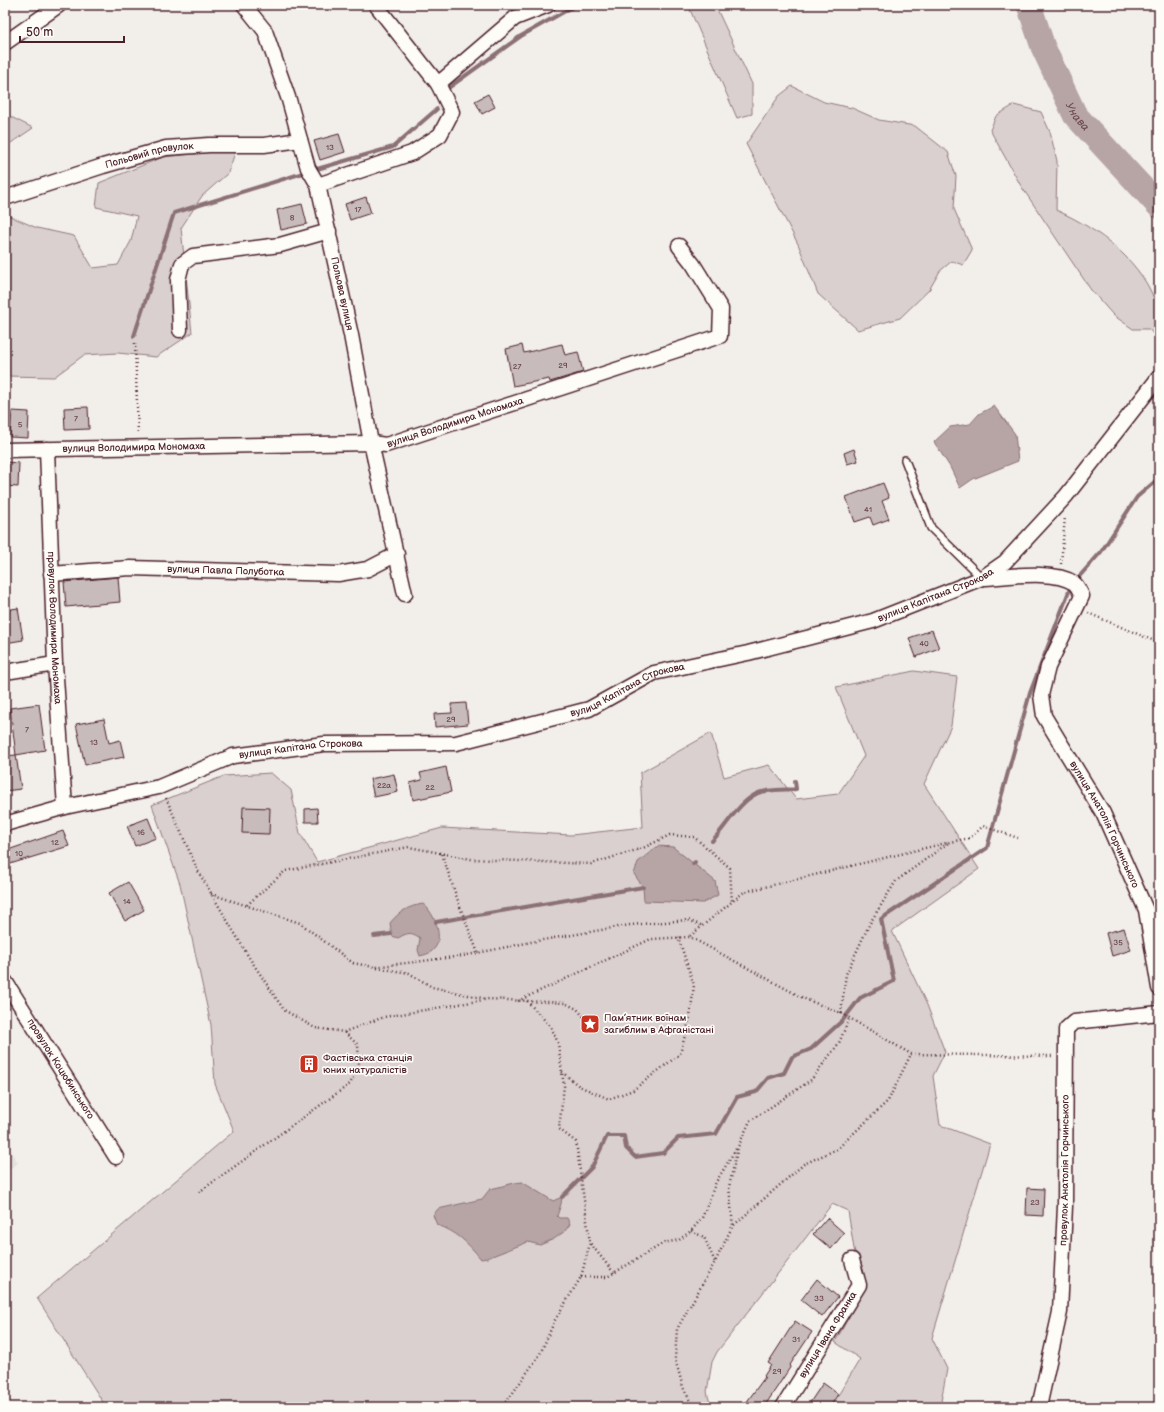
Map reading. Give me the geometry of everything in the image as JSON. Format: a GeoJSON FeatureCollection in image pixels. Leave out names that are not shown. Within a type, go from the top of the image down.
{"type":"FeatureCollection","features":[{"type":"Feature","properties":{"kind":"street"},"geometry":{"type":"LineString","coordinates":[[5,43],[60,5]]}},
{"type":"Feature","properties":{"kind":"street","name":"Польова вулиця"},"geometry":{"type":"LineString","coordinates":[[244,5],[265,31],[289,100],[308,168],[318,185],[351,335],[371,443],[405,594]]}},
{"type":"Feature","properties":{"kind":"street"},"geometry":{"type":"LineString","coordinates":[[318,185],[412,153],[440,135],[452,112],[438,84],[376,5]]}},
{"type":"Feature","properties":{"kind":"street"},"geometry":{"type":"LineString","coordinates":[[438,84],[515,18],[548,5]]}},
{"type":"Feature","properties":{"kind":"street","name":"Польовий провулок"},"geometry":{"type":"LineString","coordinates":[[5,198],[103,166],[166,148],[209,145],[264,145],[300,140]]}},
{"type":"Feature","properties":{"kind":"street"},"geometry":{"type":"LineString","coordinates":[[180,330],[178,280],[182,264],[193,256],[280,245],[328,231]]}},
{"type":"Feature","properties":{"kind":"street","name":"вулиця Володимира Мономаха"},"geometry":{"type":"LineString","coordinates":[[5,450],[371,443],[386,444],[720,336],[721,309],[693,264],[679,246]]}},
{"type":"Feature","properties":{"kind":"street","name":"вулиця Капітана Строкова"},"geometry":{"type":"LineString","coordinates":[[5,824],[65,807],[159,787],[232,756],[324,744],[456,743],[589,709],[654,673],[748,653],[873,621],[982,578],[1005,562],[1066,496],[1159,376]]}},
{"type":"Feature","properties":{"kind":"street","name":"провулок Володимира Мономаха"},"geometry":{"type":"LineString","coordinates":[[47,449],[55,664],[65,807]]}},
{"type":"Feature","properties":{"kind":"street","name":"вулиця Павла Полуботка"},"geometry":{"type":"LineString","coordinates":[[52,574],[130,568],[338,574],[368,569],[397,554]]}},
{"type":"Feature","properties":{"kind":"street"},"geometry":{"type":"LineString","coordinates":[[982,578],[1060,576],[1076,584],[1082,596],[1077,608]]}},
{"type":"Feature","properties":{"kind":"street","name":"вулиця Анатолія Горчинського"},"geometry":{"type":"LineString","coordinates":[[1077,608],[1048,667],[1041,695],[1044,716],[1103,813],[1146,910],[1159,988]]}},
{"type":"Feature","properties":{"kind":"street"},"geometry":{"type":"LineString","coordinates":[[5,672],[55,664]]}},
{"type":"Feature","properties":{"kind":"street","name":"провулок Коцюбинського"},"geometry":{"type":"LineString","coordinates":[[5,981],[116,1157]]}},
{"type":"Feature","properties":{"kind":"street","name":"провулок Анатолія Горчинського"},"geometry":{"type":"LineString","coordinates":[[1039,1407],[1060,1312],[1065,1206],[1066,1029],[1074,1022],[1159,1013]]}},
{"type":"Feature","properties":{"kind":"street","name":"вулиця Івана Франка"},"geometry":{"type":"LineString","coordinates":[[783,1407],[859,1285],[852,1260]]}},
{"type":"Feature","properties":{"kind":"lane"},"geometry":{"type":"LineString","coordinates":[[905,460],[931,528],[982,578]]}},
{"type":"Feature","properties":{"kind":"path"},"geometry":{"type":"LineString","coordinates":[[135,343],[139,447]]}},
{"type":"Feature","properties":{"kind":"path"},"geometry":{"type":"LineString","coordinates":[[1060,576],[1066,496]]}},
{"type":"Feature","properties":{"kind":"path"},"geometry":{"type":"LineString","coordinates":[[1077,608],[1159,644]]}},
{"type":"Feature","properties":{"kind":"path"},"geometry":{"type":"LineString","coordinates":[[159,787],[166,799],[198,872],[250,959],[284,1010],[315,1028],[344,1032],[384,1017],[489,999]]}},
{"type":"Feature","properties":{"kind":"path"},"geometry":{"type":"LineString","coordinates":[[518,1001],[651,939],[690,936],[744,892],[970,838],[983,826],[1002,831],[1018,838]]}},
{"type":"Feature","properties":{"kind":"path"},"geometry":{"type":"LineString","coordinates":[[247,905],[285,871],[409,848],[472,859],[592,864],[643,848],[670,835],[694,837],[730,868],[732,902]]}},
{"type":"Feature","properties":{"kind":"path"},"geometry":{"type":"LineString","coordinates":[[842,1014],[846,974],[870,922],[896,881],[950,842]]}},
{"type":"Feature","properties":{"kind":"path"},"geometry":{"type":"LineString","coordinates":[[442,854],[460,909],[478,953]]}},
{"type":"Feature","properties":{"kind":"path"},"geometry":{"type":"LineString","coordinates":[[210,893],[300,923],[352,963],[409,973],[432,987],[464,996],[518,1001],[566,1003],[577,1009],[590,1024]]}},
{"type":"Feature","properties":{"kind":"path"},"geometry":{"type":"LineString","coordinates":[[374,967],[478,953],[531,942],[630,925],[688,920],[703,926]]}},
{"type":"Feature","properties":{"kind":"path"},"geometry":{"type":"LineString","coordinates":[[690,936],[805,999],[842,1014],[911,1054],[1066,1056]]}},
{"type":"Feature","properties":{"kind":"path"},"geometry":{"type":"LineString","coordinates":[[562,1072],[579,1086],[609,1099],[633,1090],[680,1054],[690,1017],[694,985],[678,937]]}},
{"type":"Feature","properties":{"kind":"path"},"geometry":{"type":"LineString","coordinates":[[499,1407],[510,1397],[540,1354],[555,1320],[581,1277],[590,1243],[576,1142],[559,1129],[564,1086],[558,1043],[551,1027],[526,1001]]}},
{"type":"Feature","properties":{"kind":"path"},"geometry":{"type":"LineString","coordinates":[[581,1277],[607,1277],[664,1243],[679,1240],[691,1231],[702,1218],[716,1182],[738,1147],[750,1121],[812,1080],[839,1042],[849,1019]]}},
{"type":"Feature","properties":{"kind":"path"},"geometry":{"type":"LineString","coordinates":[[198,1192],[350,1084],[359,1065],[358,1045],[344,1032]]}},
{"type":"Feature","properties":{"kind":"path"},"geometry":{"type":"LineString","coordinates":[[693,1407],[683,1387],[675,1358],[677,1329],[715,1262],[733,1225],[804,1164],[837,1149],[888,1101],[911,1054]]}},
{"type":"Feature","properties":{"kind":"path"},"geometry":{"type":"LineString","coordinates":[[733,1225],[729,1187],[738,1147]]}},
{"type":"Feature","properties":{"kind":"path"},"geometry":{"type":"LineString","coordinates":[[691,1231],[704,1237],[715,1262]]}},
{"type":"Feature","properties":{"kind":"path"},"geometry":{"type":"LineString","coordinates":[[590,1243],[614,1273]]}},
{"type":"Feature","properties":{"kind":"shaded area"},"geometry":{"type":"Polygon","coordinates":[[[688,5],[715,5],[752,84],[752,114],[737,118],[688,5]]]}},
{"type":"Feature","properties":{"kind":"shaded area"},"geometry":{"type":"Polygon","coordinates":[[[792,86],[824,102],[852,108],[879,120],[915,126],[948,152],[956,176],[954,209],[972,250],[963,265],[952,261],[940,271],[929,290],[900,318],[858,330],[818,294],[798,244],[746,144],[779,96],[792,86]]]}},
{"type":"Feature","properties":{"kind":"shaded area"},"geometry":{"type":"Polygon","coordinates":[[[1014,105],[1041,112],[1050,132],[1057,161],[1056,210],[1088,227],[1104,238],[1131,263],[1143,277],[1152,293],[1159,314],[1159,341],[1149,329],[1133,329],[1113,315],[1091,290],[1021,186],[990,130],[996,116],[1014,105]]]}},
{"type":"Feature","properties":{"kind":"shaded area"},"geometry":{"type":"Polygon","coordinates":[[[5,114],[33,128],[5,147],[5,114]]]}},
{"type":"Feature","properties":{"kind":"shaded area"},"geometry":{"type":"Polygon","coordinates":[[[236,150],[228,173],[202,196],[181,228],[192,333],[156,357],[118,353],[84,355],[54,377],[5,376],[5,214],[37,228],[74,236],[93,268],[118,265],[131,241],[137,216],[96,207],[99,183],[163,157],[236,150]]]}},
{"type":"Feature","properties":{"kind":"shaded area"},"geometry":{"type":"Polygon","coordinates":[[[994,406],[1015,434],[1018,461],[973,479],[960,488],[950,467],[934,442],[950,427],[970,424],[979,414],[994,406]]]}},
{"type":"Feature","properties":{"kind":"shaded area"},"geometry":{"type":"Polygon","coordinates":[[[914,671],[957,677],[951,726],[924,784],[979,869],[892,931],[927,1005],[945,1052],[933,1076],[940,1125],[990,1144],[932,1338],[947,1369],[940,1407],[831,1407],[860,1359],[835,1342],[866,1286],[854,1249],[848,1211],[832,1204],[717,1352],[712,1362],[707,1392],[711,1407],[106,1407],[37,1298],[234,1131],[215,1084],[211,1025],[180,884],[152,805],[224,776],[271,773],[291,790],[300,833],[317,862],[442,828],[571,835],[643,827],[640,773],[711,733],[724,777],[769,765],[796,799],[838,794],[864,756],[836,687],[914,671]]]}},
{"type":"Feature","properties":{"kind":"shaded area"},"geometry":{"type":"Polygon","coordinates":[[[658,846],[673,847],[715,881],[718,895],[703,903],[644,901],[643,887],[634,874],[638,862],[658,846]]]}},
{"type":"Feature","properties":{"kind":"shaded area"},"geometry":{"type":"Polygon","coordinates":[[[423,904],[431,913],[437,926],[438,940],[432,951],[428,954],[420,956],[418,950],[420,938],[411,934],[398,938],[392,936],[390,923],[404,910],[423,904]]]}},
{"type":"Feature","properties":{"kind":"shaded area"},"geometry":{"type":"Polygon","coordinates":[[[5,1142],[18,1163],[5,1172],[5,1142]]]}},
{"type":"Feature","properties":{"kind":"shaded area"},"geometry":{"type":"Polygon","coordinates":[[[522,1182],[553,1201],[562,1197],[557,1216],[559,1218],[567,1218],[570,1224],[565,1231],[554,1239],[540,1245],[528,1242],[481,1259],[456,1234],[437,1225],[433,1215],[438,1209],[482,1199],[490,1189],[522,1182]]]}},
{"type":"Feature","properties":{"kind":"building"},"geometry":{"type":"Polygon","coordinates":[[[488,94],[495,107],[482,114],[475,101],[488,94]]]}},
{"type":"Feature","properties":{"kind":"building"},"geometry":{"type":"Polygon","coordinates":[[[339,134],[345,152],[320,160],[314,141],[339,134]]]}},
{"type":"Feature","properties":{"kind":"building"},"geometry":{"type":"Polygon","coordinates":[[[366,197],[371,213],[350,220],[345,204],[366,197]]]}},
{"type":"Feature","properties":{"kind":"building"},"geometry":{"type":"Polygon","coordinates":[[[302,204],[307,224],[281,230],[277,210],[302,204]]]}},
{"type":"Feature","properties":{"kind":"building"},"geometry":{"type":"Polygon","coordinates":[[[562,344],[565,355],[578,352],[583,372],[550,382],[549,379],[513,386],[506,349],[522,345],[524,353],[562,344]]]}},
{"type":"Feature","properties":{"kind":"building"},"geometry":{"type":"Polygon","coordinates":[[[88,407],[89,429],[65,430],[64,408],[88,407]]]}},
{"type":"Feature","properties":{"kind":"building"},"geometry":{"type":"Polygon","coordinates":[[[12,411],[29,412],[28,438],[10,437],[12,411]]]}},
{"type":"Feature","properties":{"kind":"building"},"geometry":{"type":"Polygon","coordinates":[[[854,449],[858,461],[847,464],[844,453],[854,449]]]}},
{"type":"Feature","properties":{"kind":"building"},"geometry":{"type":"Polygon","coordinates":[[[5,462],[19,463],[18,487],[5,486],[5,462]]]}},
{"type":"Feature","properties":{"kind":"building"},"geometry":{"type":"Polygon","coordinates":[[[883,483],[889,498],[882,501],[889,519],[873,525],[870,517],[855,522],[846,497],[883,483]]]}},
{"type":"Feature","properties":{"kind":"building"},"geometry":{"type":"Polygon","coordinates":[[[118,577],[120,602],[66,607],[64,582],[118,577]]]}},
{"type":"Feature","properties":{"kind":"building"},"geometry":{"type":"Polygon","coordinates":[[[18,608],[23,640],[5,643],[5,610],[18,608]]]}},
{"type":"Feature","properties":{"kind":"building"},"geometry":{"type":"Polygon","coordinates":[[[932,630],[939,648],[916,657],[909,638],[932,630]]]}},
{"type":"Feature","properties":{"kind":"building"},"geometry":{"type":"Polygon","coordinates":[[[466,703],[468,724],[435,727],[434,714],[452,713],[451,704],[466,703]]]}},
{"type":"Feature","properties":{"kind":"building"},"geometry":{"type":"Polygon","coordinates":[[[39,704],[45,750],[16,755],[10,708],[39,704]]]}},
{"type":"Feature","properties":{"kind":"building"},"geometry":{"type":"Polygon","coordinates":[[[104,719],[109,743],[120,740],[124,757],[85,765],[76,724],[104,719]]]}},
{"type":"Feature","properties":{"kind":"building"},"geometry":{"type":"Polygon","coordinates":[[[16,755],[21,789],[5,791],[5,756],[16,755]]]}},
{"type":"Feature","properties":{"kind":"building"},"geometry":{"type":"Polygon","coordinates":[[[446,767],[451,792],[413,800],[410,783],[422,780],[420,773],[446,767]]]}},
{"type":"Feature","properties":{"kind":"building"},"geometry":{"type":"Polygon","coordinates":[[[394,774],[398,792],[374,797],[370,779],[394,774]]]}},
{"type":"Feature","properties":{"kind":"building"},"geometry":{"type":"Polygon","coordinates":[[[243,807],[270,808],[269,834],[242,833],[243,807]]]}},
{"type":"Feature","properties":{"kind":"building"},"geometry":{"type":"Polygon","coordinates":[[[317,808],[318,822],[305,822],[305,809],[317,808]]]}},
{"type":"Feature","properties":{"kind":"building"},"geometry":{"type":"Polygon","coordinates":[[[148,818],[156,838],[135,846],[127,826],[148,818]]]}},
{"type":"Feature","properties":{"kind":"building"},"geometry":{"type":"Polygon","coordinates":[[[63,831],[69,846],[10,864],[5,851],[63,831]]]}},
{"type":"Feature","properties":{"kind":"building"},"geometry":{"type":"Polygon","coordinates":[[[128,882],[144,910],[125,921],[109,893],[128,882]]]}},
{"type":"Feature","properties":{"kind":"building"},"geometry":{"type":"Polygon","coordinates":[[[1124,928],[1131,950],[1112,956],[1106,933],[1124,928]]]}},
{"type":"Feature","properties":{"kind":"building"},"geometry":{"type":"Polygon","coordinates":[[[1027,1188],[1044,1189],[1043,1216],[1026,1215],[1027,1188]]]}},
{"type":"Feature","properties":{"kind":"building"},"geometry":{"type":"Polygon","coordinates":[[[827,1218],[844,1233],[831,1249],[813,1234],[827,1218]]]}},
{"type":"Feature","properties":{"kind":"building"},"geometry":{"type":"Polygon","coordinates":[[[817,1279],[838,1297],[822,1317],[801,1300],[817,1279]]]}},
{"type":"Feature","properties":{"kind":"building"},"geometry":{"type":"Polygon","coordinates":[[[795,1321],[812,1332],[764,1407],[743,1407],[765,1377],[764,1376],[771,1365],[768,1363],[795,1321]]]}},
{"type":"Feature","properties":{"kind":"building"},"geometry":{"type":"Polygon","coordinates":[[[823,1383],[838,1394],[830,1407],[807,1407],[823,1383]]]}},
{"type":"Feature","properties":{"kind":"waterway"},"geometry":{"type":"LineString","coordinates":[[444,91],[521,36],[576,5]]}},
{"type":"Feature","properties":{"kind":"waterway","name":"Унава"},"geometry":{"type":"LineString","coordinates":[[1029,5],[1043,47],[1075,115],[1159,206]]}},
{"type":"Feature","properties":{"kind":"waterway"},"geometry":{"type":"LineString","coordinates":[[317,169],[393,147],[437,109]]}},
{"type":"Feature","properties":{"kind":"waterway"},"geometry":{"type":"LineString","coordinates":[[134,336],[174,213],[303,173]]}},
{"type":"Feature","properties":{"kind":"waterway"},"geometry":{"type":"LineString","coordinates":[[1077,579],[1101,552],[1137,497],[1159,478]]}},
{"type":"Feature","properties":{"kind":"waterway"},"geometry":{"type":"LineString","coordinates":[[562,1197],[592,1167],[607,1136],[624,1136],[626,1148],[635,1157],[663,1153],[678,1138],[716,1134],[737,1097],[756,1092],[768,1078],[784,1073],[792,1057],[811,1049],[843,1020],[860,998],[894,981],[881,919],[987,848],[1030,693],[1071,586]]}},
{"type":"Feature","properties":{"kind":"waterway"},"geometry":{"type":"LineString","coordinates":[[712,841],[743,803],[749,798],[764,791],[796,789],[795,781]]}},
{"type":"Feature","properties":{"kind":"waterway"},"geometry":{"type":"LineString","coordinates":[[436,922],[643,887]]}},
{"type":"Feature","properties":{"kind":"waterway"},"geometry":{"type":"LineString","coordinates":[[374,936],[391,934]]}},
{"type":"Feature","properties":{"kind":"place","name":"Пам’ятник воїнам загиблим в Афганістані"},"geometry":{"type":"Point","coordinates":[590,1024]}},
{"type":"Feature","properties":{"kind":"place","name":"Фастівська станція юних натуралістів"},"geometry":{"type":"Point","coordinates":[309,1064]}}]}
